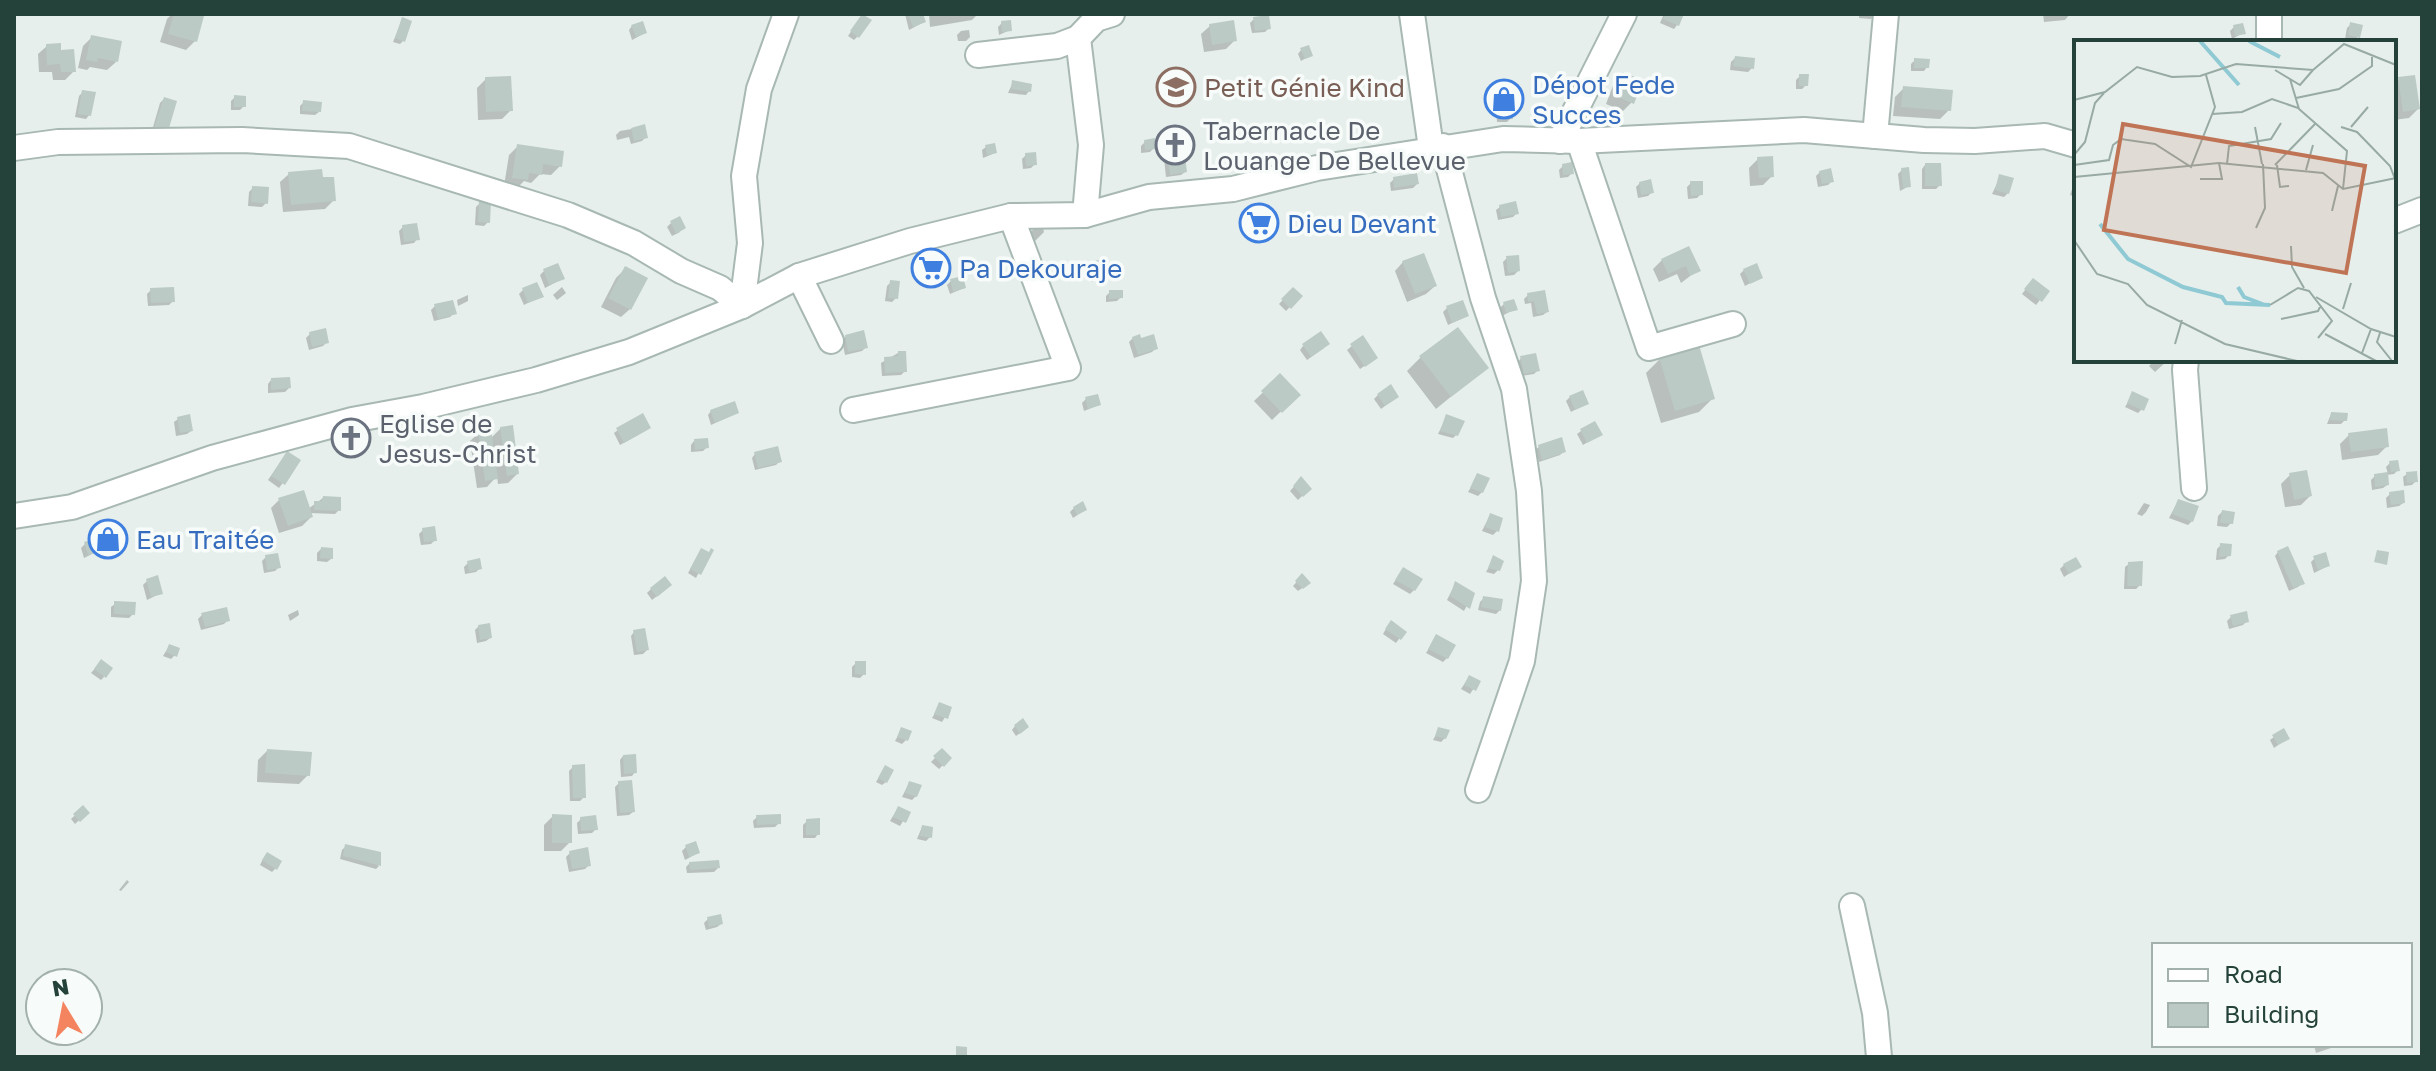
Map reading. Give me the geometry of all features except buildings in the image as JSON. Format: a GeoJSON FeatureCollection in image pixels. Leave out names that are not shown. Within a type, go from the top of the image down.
{"type":"FeatureCollection","features":[{"type":"Feature","properties":{"kind":"street"},"geometry":{"type":"LineString","coordinates":[[742,306],[750,243],[744,176],[759,89],[786,14]]}},
{"type":"Feature","properties":{"kind":"street"},"geometry":{"type":"LineString","coordinates":[[978,55],[1057,46],[1078,38],[1096,19],[1112,14]]}},
{"type":"Feature","properties":{"kind":"street"},"geometry":{"type":"LineString","coordinates":[[1412,14],[1437,147],[1514,389],[1529,491],[1534,581],[1522,661],[1478,790]]}},
{"type":"Feature","properties":{"kind":"street"},"geometry":{"type":"LineString","coordinates":[[1624,14],[1570,141],[1649,348],[1733,324]]}},
{"type":"Feature","properties":{"kind":"street"},"geometry":{"type":"LineString","coordinates":[[1875,136],[1886,14]]}},
{"type":"Feature","properties":{"kind":"street"},"geometry":{"type":"LineString","coordinates":[[2269,14],[2269,40]]}},
{"type":"Feature","properties":{"kind":"street"},"geometry":{"type":"LineString","coordinates":[[1078,38],[1091,145],[1085,215]]}},
{"type":"Feature","properties":{"kind":"street"},"geometry":{"type":"LineString","coordinates":[[14,516],[72,507],[212,458],[352,420],[423,407],[564,372],[629,352],[742,306],[799,276],[923,238],[1011,216],[1085,215],[1149,197],[1233,189],[1317,168],[1503,139],[1570,141],[1804,130],[1975,141],[2045,136],[2074,144]]}},
{"type":"Feature","properties":{"kind":"street"},"geometry":{"type":"LineString","coordinates":[[14,148],[58,142],[242,140],[349,146],[568,215],[634,243],[681,271],[720,288],[742,306]]}},
{"type":"Feature","properties":{"kind":"street"},"geometry":{"type":"LineString","coordinates":[[2396,220],[2422,210]]}},
{"type":"Feature","properties":{"kind":"street"},"geometry":{"type":"LineString","coordinates":[[853,410],[1068,368],[1011,216]]}},
{"type":"Feature","properties":{"kind":"street"},"geometry":{"type":"LineString","coordinates":[[799,276],[831,341]]}},
{"type":"Feature","properties":{"kind":"street"},"geometry":{"type":"LineString","coordinates":[[2186,362],[2194,488]]}},
{"type":"Feature","properties":{"kind":"street"},"geometry":{"type":"LineString","coordinates":[[1852,906],[1875,1013],[1879,1057]]}},
{"type":"Feature","properties":{"kind":"place","name":"Petit Génie Kind"},"geometry":{"type":"Point","coordinates":[1176,87]}},
{"type":"Feature","properties":{"kind":"place","name":"Dépot Fede Succes"},"geometry":{"type":"Point","coordinates":[1504,99]}},
{"type":"Feature","properties":{"kind":"place","name":"Tabernacle De Louange De Bellevue"},"geometry":{"type":"Point","coordinates":[1175,145]}},
{"type":"Feature","properties":{"kind":"place","name":"Dieu Devant"},"geometry":{"type":"Point","coordinates":[1259,223]}},
{"type":"Feature","properties":{"kind":"place","name":"Pa Dekouraje"},"geometry":{"type":"Point","coordinates":[931,268]}},
{"type":"Feature","properties":{"kind":"place","name":"Eglise de Jesus-Christ"},"geometry":{"type":"Point","coordinates":[351,438]}},
{"type":"Feature","properties":{"kind":"place","name":"Eau Traitée"},"geometry":{"type":"Point","coordinates":[108,539]}}]}
